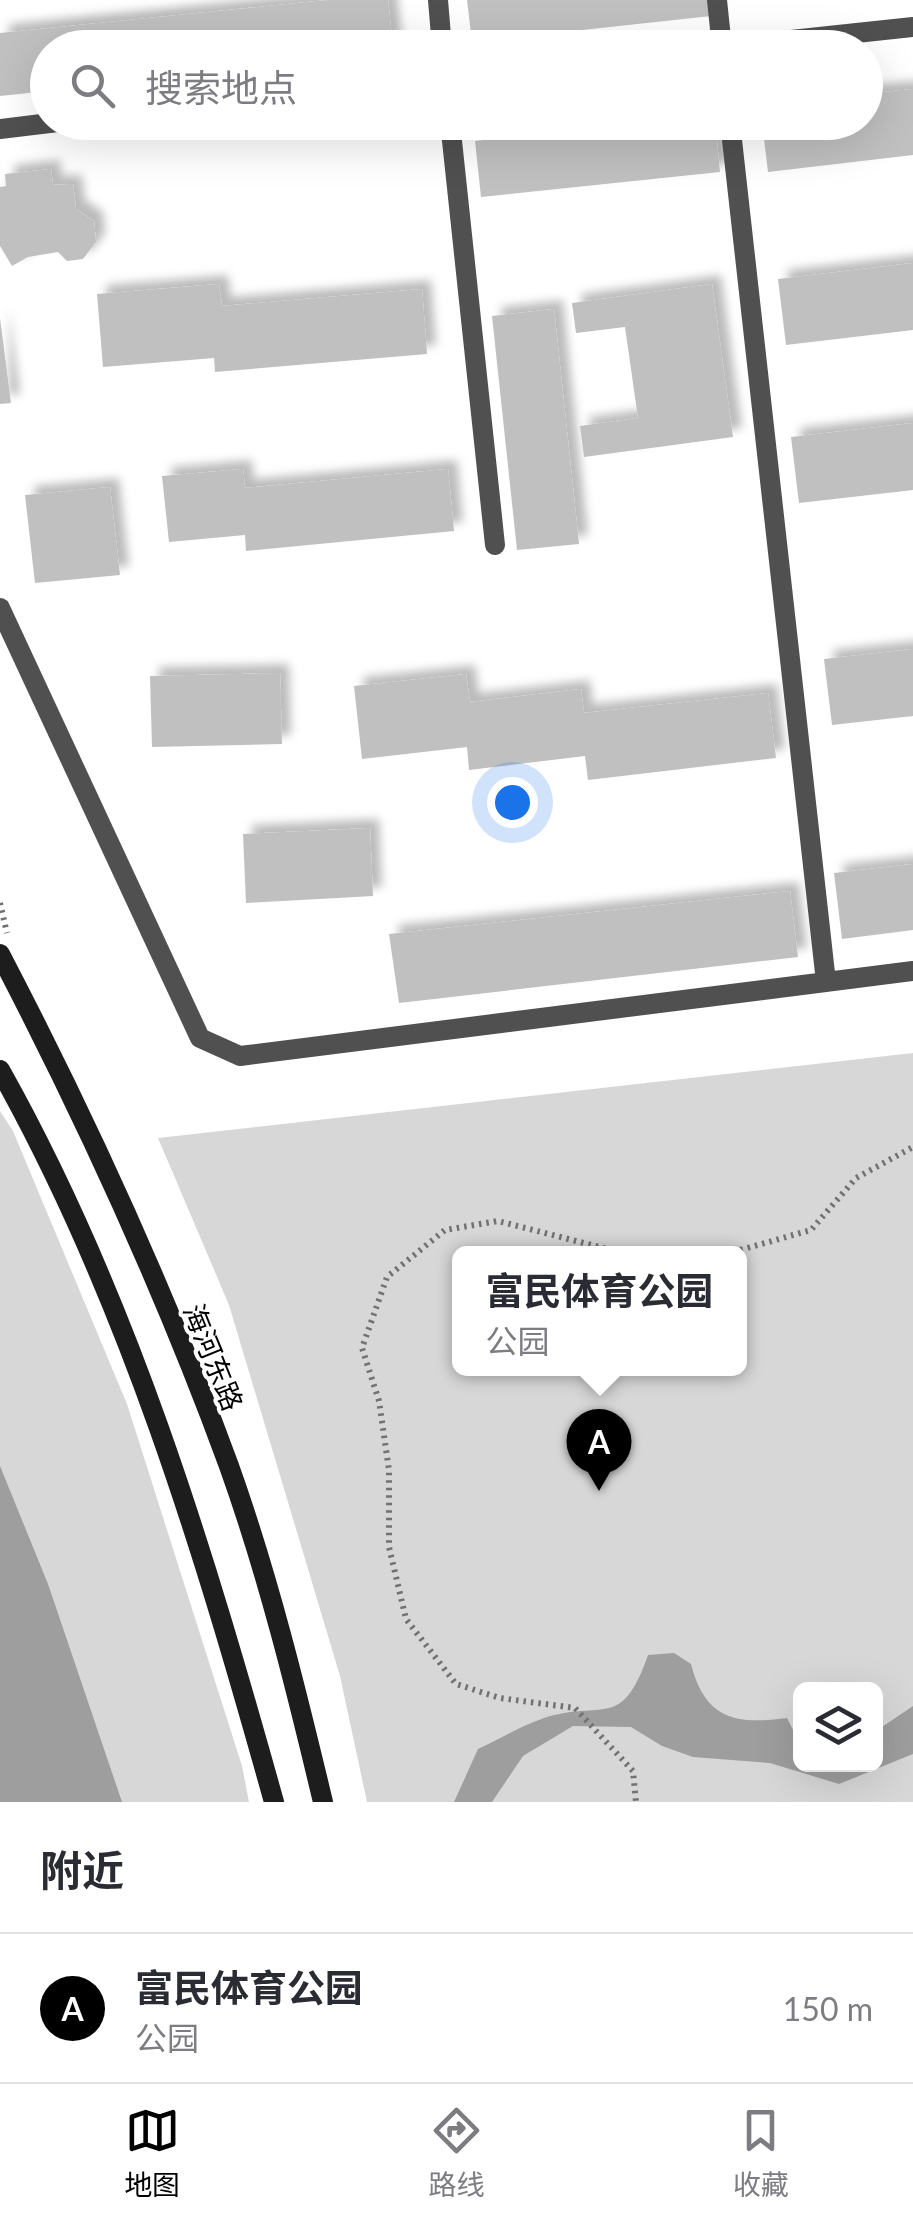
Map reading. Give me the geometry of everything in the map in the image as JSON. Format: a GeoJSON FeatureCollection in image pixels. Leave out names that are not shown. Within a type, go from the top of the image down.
{"type":"FeatureCollection","features":[{"type":"Feature","properties":{"kind":"main road","name":"海河东路"},"geometry":{"type":"LineString","coordinates":[[0,954],[125,1209],[229,1467],[288,1657],[323,1802]]}},
{"type":"Feature","properties":{"kind":"main road"},"geometry":{"type":"LineString","coordinates":[[0,1070],[72,1218],[145,1390],[196,1528],[274,1802]]}},
{"type":"Feature","properties":{"kind":"street"},"geometry":{"type":"LineString","coordinates":[[438,0],[440,30]]}},
{"type":"Feature","properties":{"kind":"street"},"geometry":{"type":"LineString","coordinates":[[717,0],[719,30]]}},
{"type":"Feature","properties":{"kind":"street"},"geometry":{"type":"LineString","coordinates":[[883,30],[913,27]]}},
{"type":"Feature","properties":{"kind":"street"},"geometry":{"type":"LineString","coordinates":[[0,130],[30,126]]}},
{"type":"Feature","properties":{"kind":"street"},"geometry":{"type":"LineString","coordinates":[[452,140],[495,545]]}},
{"type":"Feature","properties":{"kind":"street"},"geometry":{"type":"LineString","coordinates":[[732,140],[826,982]]}},
{"type":"Feature","properties":{"kind":"street"},"geometry":{"type":"LineString","coordinates":[[0,608],[200,1038],[217,1048],[240,1056],[913,971]]}},
{"type":"Feature","properties":{"kind":"path"},"geometry":{"type":"LineString","coordinates":[[747,1248],[812,1230],[856,1178],[913,1147]]}},
{"type":"Feature","properties":{"kind":"path"},"geometry":{"type":"LineString","coordinates":[[596,1246],[498,1222],[445,1230],[387,1276],[362,1348],[379,1401],[389,1470],[389,1547],[406,1619],[456,1684],[500,1698],[575,1708],[633,1771],[636,1802]]}},
{"type":"Feature","properties":{"kind":"shaded area"},"geometry":{"type":"Polygon","coordinates":[[[913,1053],[913,1802],[367,1802],[340,1676],[229,1305],[158,1138],[913,1053]]]}},
{"type":"Feature","properties":{"kind":"shaded area"},"geometry":{"type":"Polygon","coordinates":[[[0,1111],[13,1131],[127,1404],[242,1766],[249,1802],[0,1802],[0,1111]]]}},
{"type":"Feature","properties":{"kind":"shaded area"},"geometry":{"type":"Polygon","coordinates":[[[0,1466],[48,1584],[122,1802],[0,1802],[0,1466]]]}},
{"type":"Feature","properties":{"kind":"shaded area"},"geometry":{"type":"Polygon","coordinates":[[[674,1653],[691,1664],[705,1697],[725,1714],[752,1720],[787,1718],[793,1730],[793,1770],[770,1763],[693,1757],[662,1746],[631,1727],[573,1726],[523,1756],[492,1802],[454,1802],[478,1749],[544,1718],[619,1704],[629,1695],[648,1655],[674,1653]]]}},
{"type":"Feature","properties":{"kind":"shaded area"},"geometry":{"type":"Polygon","coordinates":[[[913,1706],[913,1754],[883,1766],[883,1726],[913,1706]]]}},
{"type":"Feature","properties":{"kind":"shaded area"},"geometry":{"type":"Polygon","coordinates":[[[800,1772],[869,1772],[839,1784],[800,1772]]]}},
{"type":"Feature","properties":{"kind":"building"},"geometry":{"type":"Polygon","coordinates":[[[328,0],[388,0],[391,30],[30,30],[30,93],[0,96],[0,33],[328,0]]]}},
{"type":"Feature","properties":{"kind":"building"},"geometry":{"type":"Polygon","coordinates":[[[467,0],[709,0],[711,16],[582,30],[471,30],[467,0]]]}},
{"type":"Feature","properties":{"kind":"building"},"geometry":{"type":"Polygon","coordinates":[[[913,89],[913,155],[768,172],[764,140],[883,140],[883,92],[913,89]]]}},
{"type":"Feature","properties":{"kind":"building"},"geometry":{"type":"Polygon","coordinates":[[[717,140],[720,172],[481,197],[475,141],[717,140]]]}},
{"type":"Feature","properties":{"kind":"building"},"geometry":{"type":"Polygon","coordinates":[[[51,169],[53,185],[73,184],[76,209],[94,221],[96,242],[83,259],[67,261],[58,252],[28,257],[12,266],[0,246],[0,187],[6,186],[5,174],[51,169]]]}},
{"type":"Feature","properties":{"kind":"building"},"geometry":{"type":"Polygon","coordinates":[[[913,263],[913,330],[786,345],[778,279],[913,263]]]}},
{"type":"Feature","properties":{"kind":"building"},"geometry":{"type":"Polygon","coordinates":[[[219,284],[222,306],[422,289],[427,354],[215,372],[214,358],[103,367],[97,294],[219,284]]]}},
{"type":"Feature","properties":{"kind":"building"},"geometry":{"type":"Polygon","coordinates":[[[712,284],[733,437],[584,457],[580,426],[638,418],[625,327],[576,333],[572,303],[712,284]]]}},
{"type":"Feature","properties":{"kind":"building"},"geometry":{"type":"Polygon","coordinates":[[[554,309],[579,544],[517,550],[492,316],[554,309]]]}},
{"type":"Feature","properties":{"kind":"building"},"geometry":{"type":"Polygon","coordinates":[[[0,318],[11,403],[0,404],[0,318]]]}},
{"type":"Feature","properties":{"kind":"building"},"geometry":{"type":"Polygon","coordinates":[[[913,423],[913,490],[799,503],[791,437],[913,423]]]}},
{"type":"Feature","properties":{"kind":"building"},"geometry":{"type":"Polygon","coordinates":[[[243,469],[245,488],[448,469],[454,531],[246,551],[245,535],[169,542],[162,476],[243,469]]]}},
{"type":"Feature","properties":{"kind":"building"},"geometry":{"type":"Polygon","coordinates":[[[110,487],[120,575],[35,583],[25,495],[110,487]]]}},
{"type":"Feature","properties":{"kind":"building"},"geometry":{"type":"Polygon","coordinates":[[[913,649],[913,716],[832,725],[824,659],[913,649]]]}},
{"type":"Feature","properties":{"kind":"building"},"geometry":{"type":"Polygon","coordinates":[[[280,673],[282,744],[152,747],[150,676],[280,673]]]}},
{"type":"Feature","properties":{"kind":"building"},"geometry":{"type":"Polygon","coordinates":[[[466,674],[470,702],[581,689],[584,713],[768,693],[776,758],[588,780],[585,756],[469,770],[467,747],[362,759],[354,686],[466,674]]]}},
{"type":"Feature","properties":{"kind":"building"},"geometry":{"type":"Polygon","coordinates":[[[370,828],[373,896],[246,903],[243,834],[370,828]]]}},
{"type":"Feature","properties":{"kind":"building"},"geometry":{"type":"Polygon","coordinates":[[[913,864],[913,930],[842,939],[834,873],[913,864]]]}},
{"type":"Feature","properties":{"kind":"building"},"geometry":{"type":"Polygon","coordinates":[[[790,891],[798,957],[399,1003],[389,934],[790,891]]]}},
{"type":"Feature","properties":{"kind":"place","name":"富民体育公园"},"geometry":{"type":"Point","coordinates":[599,1491]}}]}
